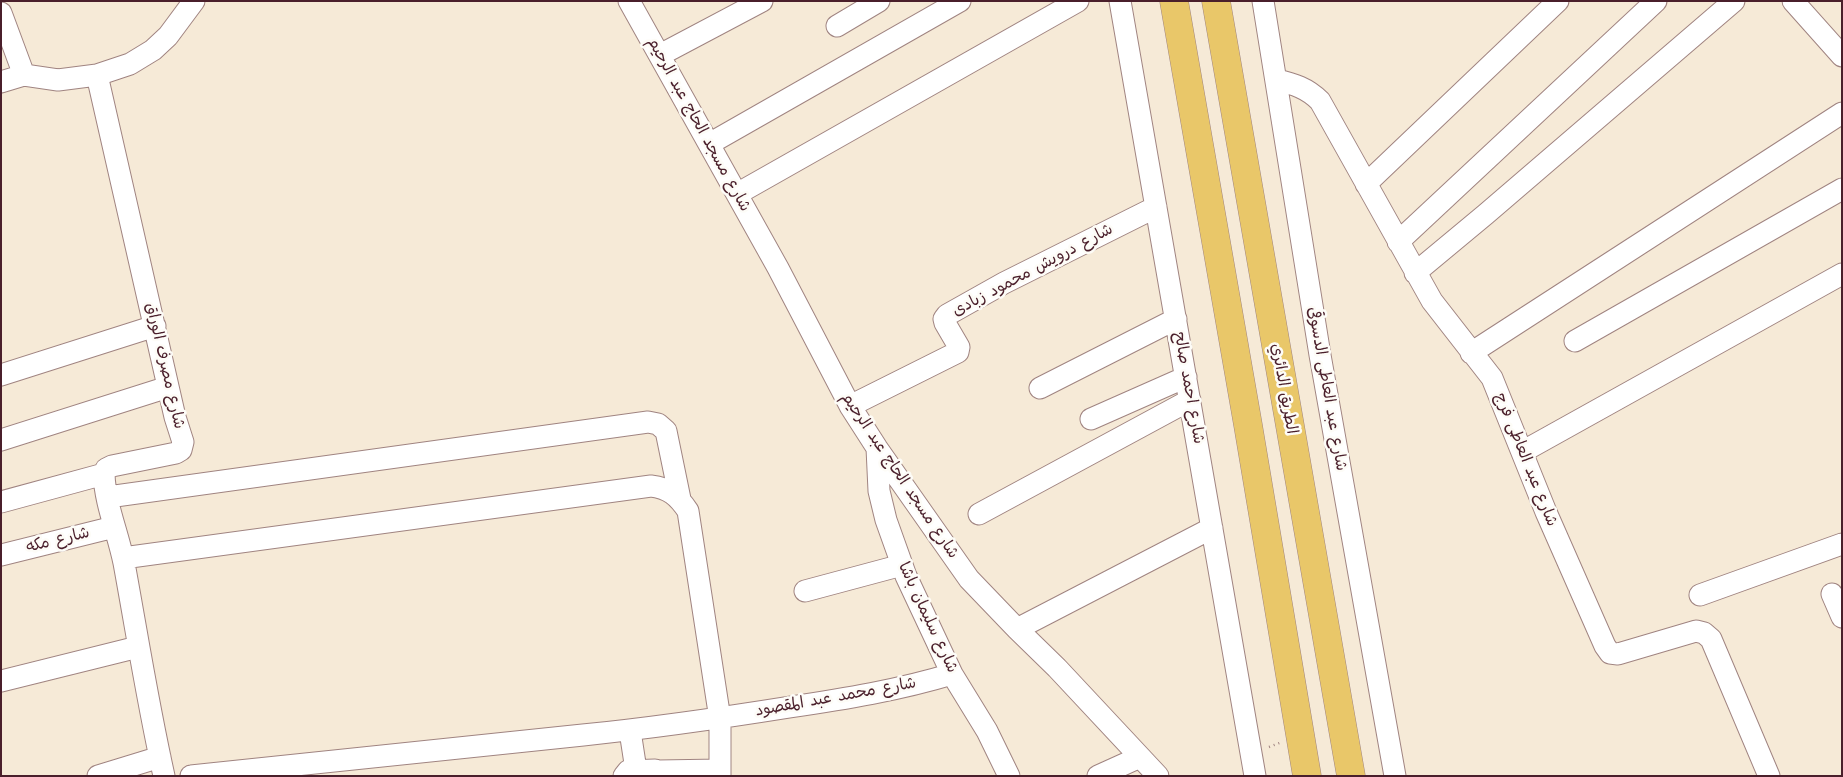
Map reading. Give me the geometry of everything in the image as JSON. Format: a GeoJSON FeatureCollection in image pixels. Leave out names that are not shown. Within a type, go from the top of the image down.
{"type":"FeatureCollection","features":[{"type":"Feature","properties":{"kind":"highway"},"geometry":{"type":"LineString","coordinates":[[1174,1],[1307,776]]}},
{"type":"Feature","properties":{"kind":"highway","name":"الطريق الدائري"},"geometry":{"type":"LineString","coordinates":[[1216,1],[1351,776]]}},
{"type":"Feature","properties":{"kind":"street"},"geometry":{"type":"LineString","coordinates":[[1,82],[24,75],[58,80],[97,75],[130,64],[153,50],[168,36],[194,1]]}},
{"type":"Feature","properties":{"kind":"street","name":"شارع مسجد الحاج عبد الرحيم"},"geometry":{"type":"LineString","coordinates":[[629,1],[737,194],[850,406],[877,448],[969,579],[1016,629],[1057,668],[1158,776]]}},
{"type":"Feature","properties":{"kind":"street"},"geometry":{"type":"LineString","coordinates":[[660,55],[762,1]]}},
{"type":"Feature","properties":{"kind":"street"},"geometry":{"type":"LineString","coordinates":[[837,26],[879,1]]}},
{"type":"Feature","properties":{"kind":"street"},"geometry":{"type":"LineString","coordinates":[[709,144],[960,1]]}},
{"type":"Feature","properties":{"kind":"street"},"geometry":{"type":"LineString","coordinates":[[737,194],[1078,1]]}},
{"type":"Feature","properties":{"kind":"street","name":"شارع احمد صالح"},"geometry":{"type":"LineString","coordinates":[[1120,1],[1254,776]]}},
{"type":"Feature","properties":{"kind":"street","name":"شارع عبد العاطى الدسوقى"},"geometry":{"type":"LineString","coordinates":[[1263,1],[1320,355],[1395,776]]}},
{"type":"Feature","properties":{"kind":"street"},"geometry":{"type":"LineString","coordinates":[[1366,184],[1558,1]]}},
{"type":"Feature","properties":{"kind":"street"},"geometry":{"type":"LineString","coordinates":[[1398,242],[1656,1]]}},
{"type":"Feature","properties":{"kind":"street"},"geometry":{"type":"LineString","coordinates":[[1415,273],[1734,1]]}},
{"type":"Feature","properties":{"kind":"street"},"geometry":{"type":"LineString","coordinates":[[1802,4],[1842,56]]}},
{"type":"Feature","properties":{"kind":"street"},"geometry":{"type":"LineString","coordinates":[[1,13],[24,75]]}},
{"type":"Feature","properties":{"kind":"street","name":"شارع مصرف الوراق"},"geometry":{"type":"LineString","coordinates":[[97,75],[168,387],[183,442],[181,450],[176,453],[112,466],[106,469],[104,474]]}},
{"type":"Feature","properties":{"kind":"street","name":"شارع عبد العاطى فرج"},"geometry":{"type":"LineString","coordinates":[[1276,80],[1298,85],[1310,91],[1320,101],[1415,273],[1432,300],[1492,378],[1546,512],[1605,646],[1610,653],[1618,654],[1696,631],[1704,633],[1711,639],[1769,776]]}},
{"type":"Feature","properties":{"kind":"street"},"geometry":{"type":"LineString","coordinates":[[1472,353],[1842,113]]}},
{"type":"Feature","properties":{"kind":"street"},"geometry":{"type":"LineString","coordinates":[[1575,341],[1842,189]]}},
{"type":"Feature","properties":{"kind":"street","name":"شارع درويش محمود زبادى"},"geometry":{"type":"LineString","coordinates":[[850,406],[958,352],[959,347],[945,323],[944,319],[947,315],[1004,283],[1156,207]]}},
{"type":"Feature","properties":{"kind":"street"},"geometry":{"type":"LineString","coordinates":[[1522,452],[1842,274]]}},
{"type":"Feature","properties":{"kind":"street"},"geometry":{"type":"LineString","coordinates":[[1040,388],[1176,319]]}},
{"type":"Feature","properties":{"kind":"street"},"geometry":{"type":"LineString","coordinates":[[1,375],[154,326]]}},
{"type":"Feature","properties":{"kind":"street"},"geometry":{"type":"LineString","coordinates":[[1091,419],[1186,377]]}},
{"type":"Feature","properties":{"kind":"street"},"geometry":{"type":"LineString","coordinates":[[1,440],[168,387]]}},
{"type":"Feature","properties":{"kind":"street"},"geometry":{"type":"LineString","coordinates":[[979,514],[1190,400]]}},
{"type":"Feature","properties":{"kind":"street"},"geometry":{"type":"LineString","coordinates":[[108,498],[648,422],[658,424],[666,432],[680,500]]}},
{"type":"Feature","properties":{"kind":"street","name":"شارع سليمان باشا"},"geometry":{"type":"LineString","coordinates":[[877,448],[878,491],[902,565],[919,606],[952,674],[987,731],[1009,776]]}},
{"type":"Feature","properties":{"kind":"street"},"geometry":{"type":"LineString","coordinates":[[1,502],[104,474],[114,527],[123,558],[138,647],[162,766],[98,776]]}},
{"type":"Feature","properties":{"kind":"street"},"geometry":{"type":"LineString","coordinates":[[123,558],[651,486],[663,487],[680,500],[688,511],[720,719],[720,773],[630,773],[630,731]]}},
{"type":"Feature","properties":{"kind":"street","name":"شارع مكه"},"geometry":{"type":"LineString","coordinates":[[1,555],[114,527]]}},
{"type":"Feature","properties":{"kind":"street"},"geometry":{"type":"LineString","coordinates":[[1016,629],[1212,528]]}},
{"type":"Feature","properties":{"kind":"street"},"geometry":{"type":"LineString","coordinates":[[1700,595],[1842,544]]}},
{"type":"Feature","properties":{"kind":"street"},"geometry":{"type":"LineString","coordinates":[[805,591],[902,565]]}},
{"type":"Feature","properties":{"kind":"street"},"geometry":{"type":"LineString","coordinates":[[1832,594],[1842,617]]}},
{"type":"Feature","properties":{"kind":"street"},"geometry":{"type":"LineString","coordinates":[[1,681],[138,647]]}},
{"type":"Feature","properties":{"kind":"street","name":"شارع محمد عبد المقصود"},"geometry":{"type":"LineString","coordinates":[[192,776],[630,731],[720,719],[878,693],[912,686],[952,674]]}},
{"type":"Feature","properties":{"kind":"street"},"geometry":{"type":"LineString","coordinates":[[1098,776],[1140,757]]}}]}
